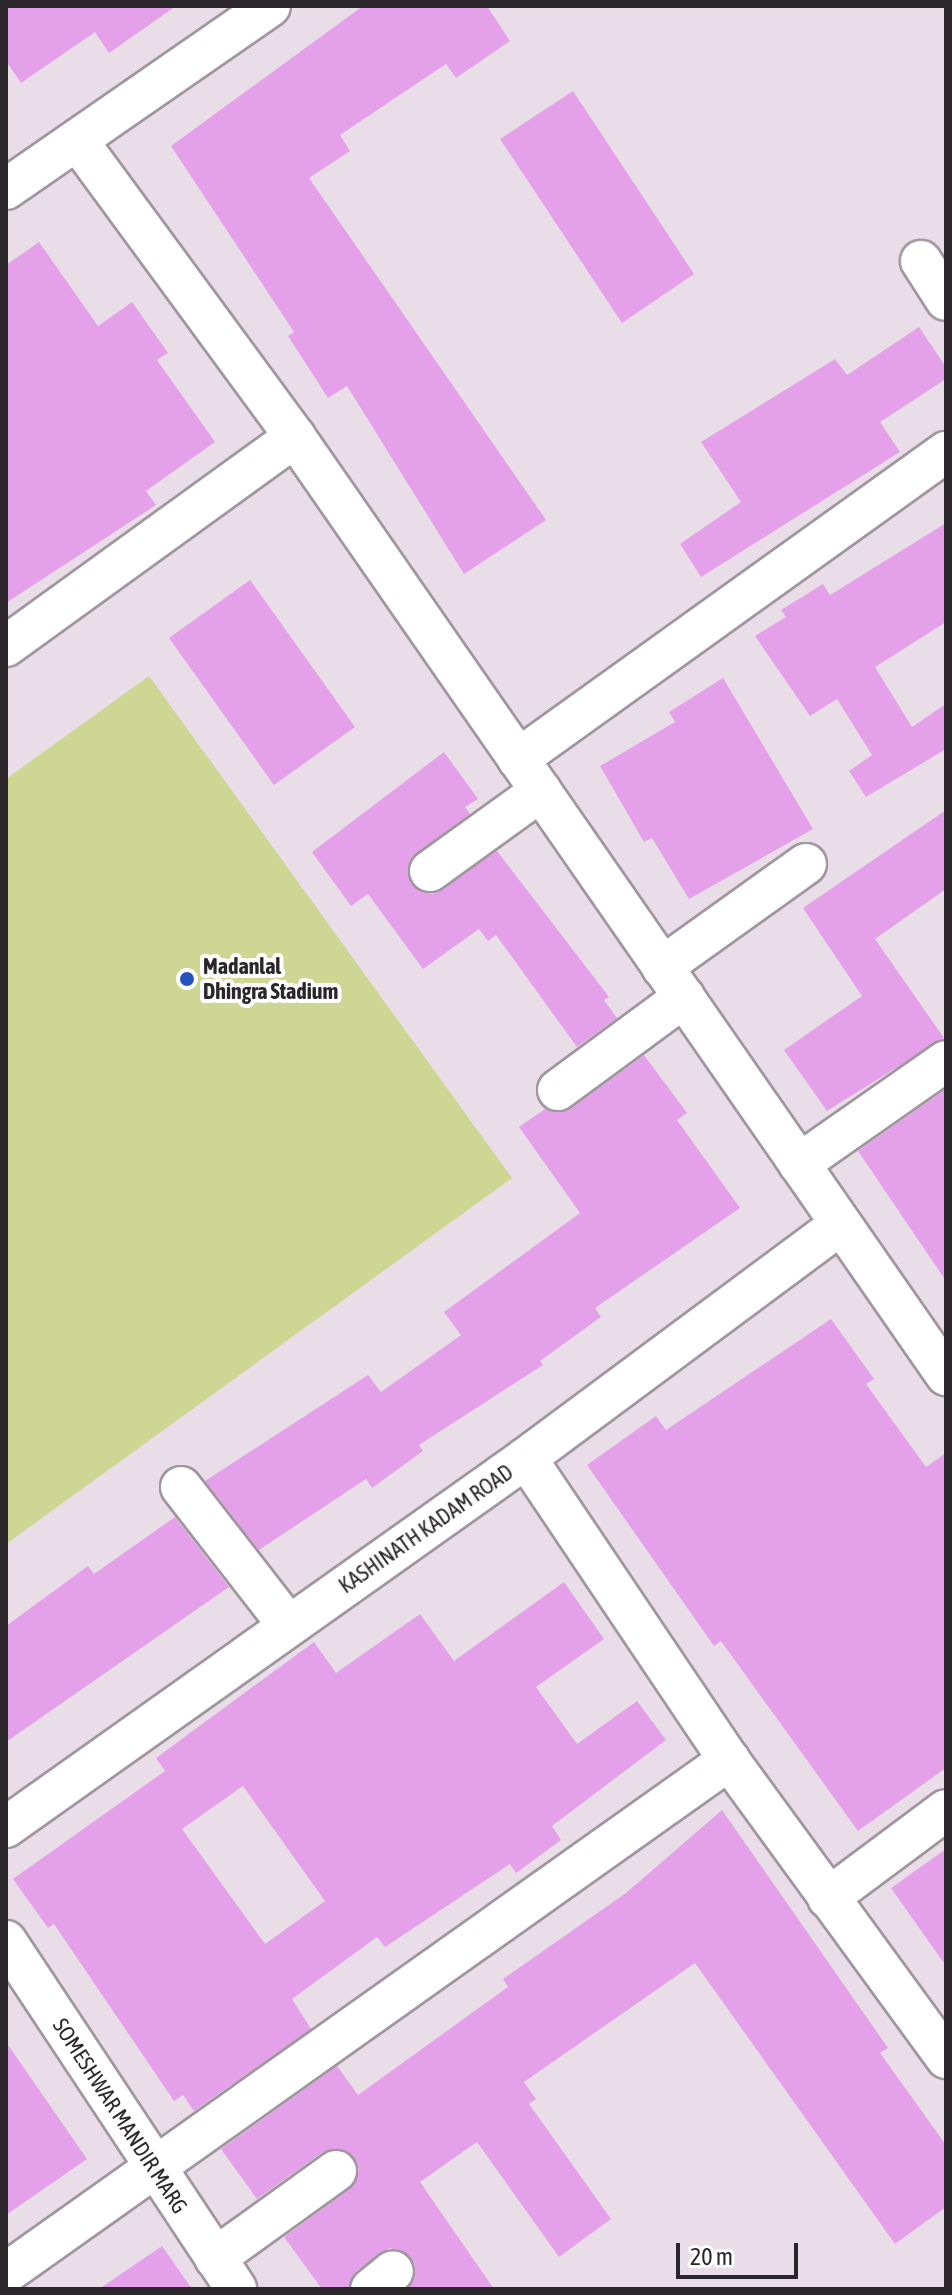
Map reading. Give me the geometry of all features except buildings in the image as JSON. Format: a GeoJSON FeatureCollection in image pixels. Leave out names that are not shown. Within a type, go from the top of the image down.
{"type":"FeatureCollection","features":[{"type":"Feature","properties":{"kind":"street"},"geometry":{"type":"LineString","coordinates":[[6,189],[77,140],[220,20],[270,6]]}},
{"type":"Feature","properties":{"kind":"street"},"geometry":{"type":"LineString","coordinates":[[77,140],[295,437],[841,1224],[933,1330],[946,1375]]}},
{"type":"Feature","properties":{"kind":"street"},"geometry":{"type":"LineString","coordinates":[[921,261],[946,300]]}},
{"type":"Feature","properties":{"kind":"street"},"geometry":{"type":"LineString","coordinates":[[6,646],[295,437]]}},
{"type":"Feature","properties":{"kind":"street"},"geometry":{"type":"LineString","coordinates":[[518,759],[946,452]]}},
{"type":"Feature","properties":{"kind":"street"},"geometry":{"type":"LineString","coordinates":[[430,871],[541,791]]}},
{"type":"Feature","properties":{"kind":"street"},"geometry":{"type":"LineString","coordinates":[[558,1090],[806,864]]}},
{"type":"Feature","properties":{"kind":"street"},"geometry":{"type":"LineString","coordinates":[[799,1164],[946,1061]]}},
{"type":"Feature","properties":{"kind":"street","name":"KASHINATH KADAM ROAD"},"geometry":{"type":"LineString","coordinates":[[6,1827],[526,1458],[841,1224]]}},
{"type":"Feature","properties":{"kind":"street"},"geometry":{"type":"LineString","coordinates":[[526,1458],[729,1760],[946,2058]]}},
{"type":"Feature","properties":{"kind":"street"},"geometry":{"type":"LineString","coordinates":[[181,1487],[289,1626]]}},
{"type":"Feature","properties":{"kind":"street"},"geometry":{"type":"LineString","coordinates":[[6,2273],[729,1760]]}},
{"type":"Feature","properties":{"kind":"street"},"geometry":{"type":"LineString","coordinates":[[828,1898],[946,1810]]}},
{"type":"Feature","properties":{"kind":"street","name":"SOMESHWAR MANDIR MARG"},"geometry":{"type":"LineString","coordinates":[[6,1941],[226,2274]]}},
{"type":"Feature","properties":{"kind":"street"},"geometry":{"type":"LineString","coordinates":[[226,2274],[336,2171]]}},
{"type":"Feature","properties":{"kind":"green space","name":"Madanlal Dhingra Stadium"},"geometry":{"type":"Polygon","coordinates":[[[149,676],[512,1178],[6,1544],[6,779],[149,676]]]}},
{"type":"Feature","properties":{"kind":"place","name":"Madanlal Dhingra Stadium"},"geometry":{"type":"Point","coordinates":[187,979]}}]}
